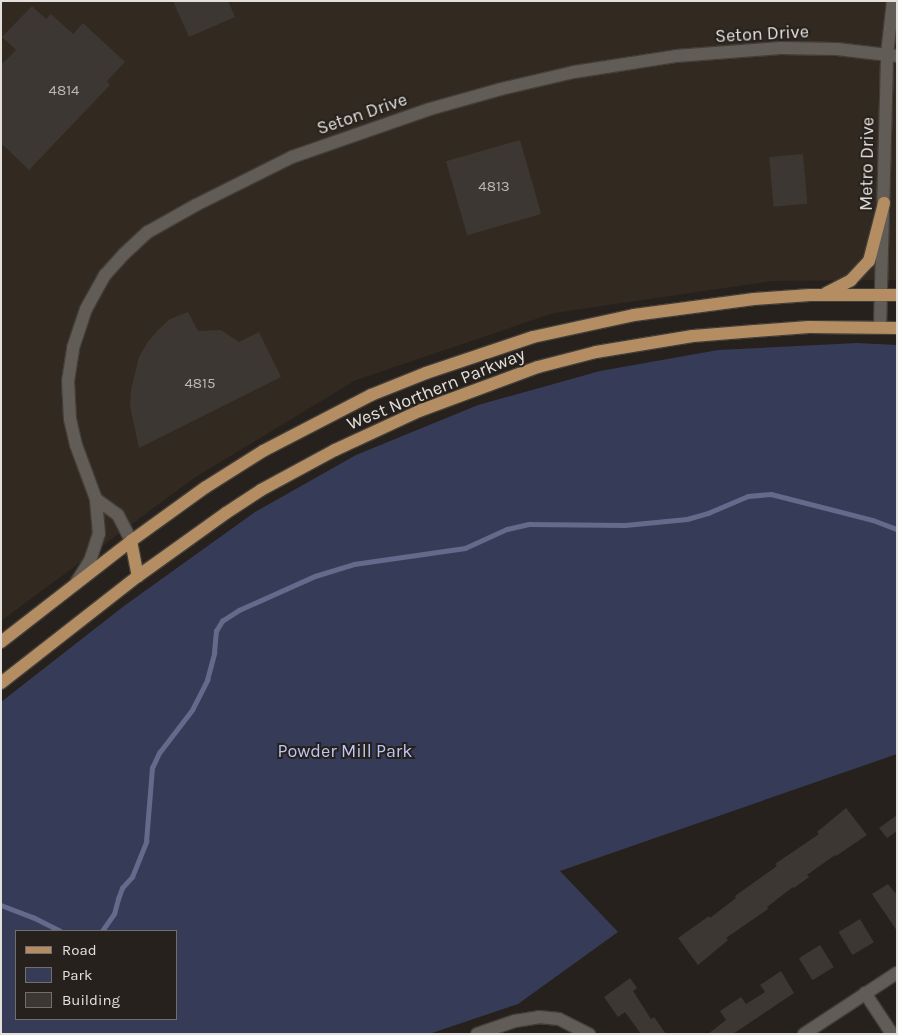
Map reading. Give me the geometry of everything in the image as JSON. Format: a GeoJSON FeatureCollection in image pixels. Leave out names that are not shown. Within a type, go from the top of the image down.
{"type":"FeatureCollection","features":[{"type":"Feature","properties":{"kind":"main road"},"geometry":{"type":"LineString","coordinates":[[820,296],[834,291],[851,280],[869,261],[884,202]]}},
{"type":"Feature","properties":{"kind":"main road","name":"West Northern Parkway"},"geometry":{"type":"LineString","coordinates":[[1,642],[131,541],[206,488],[264,451],[371,396],[478,354],[586,324],[634,315],[754,299],[897,295]]}},
{"type":"Feature","properties":{"kind":"main road","name":"West Northern Parkway"},"geometry":{"type":"LineString","coordinates":[[1,683],[138,576],[233,508],[335,450],[419,411],[538,367],[596,352],[693,336],[809,327],[897,328]]}},
{"type":"Feature","properties":{"kind":"main road"},"geometry":{"type":"LineString","coordinates":[[131,541],[138,576]]}},
{"type":"Feature","properties":{"kind":"street","name":"Metro Drive"},"geometry":{"type":"LineString","coordinates":[[880,327],[893,1]]}},
{"type":"Feature","properties":{"kind":"street","name":"Seton Drive"},"geometry":{"type":"LineString","coordinates":[[76,583],[96,547],[99,534],[96,499],[76,445],[69,412],[70,364],[79,327],[93,295],[105,275],[148,232],[196,205],[292,157],[430,109],[501,89],[574,72],[676,56],[781,48],[837,49],[892,55]]}},
{"type":"Feature","properties":{"kind":"street"},"geometry":{"type":"LineString","coordinates":[[96,499],[118,515],[131,541]]}},
{"type":"Feature","properties":{"kind":"street"},"geometry":{"type":"LineString","coordinates":[[804,1034],[897,973]]}},
{"type":"Feature","properties":{"kind":"street"},"geometry":{"type":"LineString","coordinates":[[865,993],[892,1034]]}},
{"type":"Feature","properties":{"kind":"street"},"geometry":{"type":"LineString","coordinates":[[477,1034],[515,1020],[538,1017],[559,1019],[589,1034]]}},
{"type":"Feature","properties":{"kind":"shaded area"},"geometry":{"type":"Polygon","coordinates":[[[1,1],[897,1],[897,280],[772,281],[554,313],[356,380],[194,478],[1,621],[1,1]]]}},
{"type":"Feature","properties":{"kind":"green space","name":"Powder Mill Park"},"geometry":{"type":"Polygon","coordinates":[[[857,343],[897,345],[897,754],[560,871],[618,932],[518,1004],[429,1034],[1,1034],[1,702],[124,606],[255,512],[356,455],[478,405],[600,371],[718,350],[857,343]]]}},
{"type":"Feature","properties":{"kind":"building"},"geometry":{"type":"Polygon","coordinates":[[[173,1],[228,1],[235,17],[189,37],[173,1]]]}},
{"type":"Feature","properties":{"kind":"building"},"geometry":{"type":"Polygon","coordinates":[[[32,6],[46,19],[51,14],[73,34],[83,23],[125,62],[107,81],[110,85],[29,170],[1,143],[1,65],[16,50],[2,37],[32,6]]]}},
{"type":"Feature","properties":{"kind":"building"},"geometry":{"type":"Polygon","coordinates":[[[520,140],[541,214],[467,235],[446,161],[520,140]]]}},
{"type":"Feature","properties":{"kind":"building"},"geometry":{"type":"Polygon","coordinates":[[[803,154],[807,204],[773,207],[769,157],[803,154]]]}},
{"type":"Feature","properties":{"kind":"building"},"geometry":{"type":"Polygon","coordinates":[[[188,312],[198,331],[221,330],[239,342],[259,332],[281,377],[139,448],[130,406],[131,390],[139,357],[147,343],[158,330],[170,319],[188,312]]]}},
{"type":"Feature","properties":{"kind":"building"},"geometry":{"type":"Polygon","coordinates":[[[846,808],[867,835],[807,875],[809,877],[767,907],[768,909],[726,938],[728,940],[698,965],[678,938],[709,916],[710,918],[736,898],[735,896],[777,866],[775,864],[819,834],[817,832],[846,808]]]}},
{"type":"Feature","properties":{"kind":"building"},"geometry":{"type":"Polygon","coordinates":[[[897,815],[897,831],[887,838],[879,828],[897,815]]]}},
{"type":"Feature","properties":{"kind":"building"},"geometry":{"type":"Polygon","coordinates":[[[888,884],[897,895],[897,931],[872,894],[888,884]]]}},
{"type":"Feature","properties":{"kind":"building"},"geometry":{"type":"Polygon","coordinates":[[[860,919],[874,942],[852,955],[839,932],[860,919]]]}},
{"type":"Feature","properties":{"kind":"building"},"geometry":{"type":"Polygon","coordinates":[[[820,945],[834,967],[813,980],[799,958],[820,945]]]}},
{"type":"Feature","properties":{"kind":"building"},"geometry":{"type":"Polygon","coordinates":[[[781,971],[794,993],[733,1034],[708,1034],[726,1020],[720,1011],[741,997],[746,1004],[765,992],[760,985],[781,971]]]}},
{"type":"Feature","properties":{"kind":"building"},"geometry":{"type":"Polygon","coordinates":[[[630,978],[637,988],[633,991],[651,1019],[654,1017],[666,1034],[641,1034],[625,1012],[618,1017],[604,997],[630,978]]]}},
{"type":"Feature","properties":{"kind":"waterway"},"geometry":{"type":"LineString","coordinates":[[103,930],[114,914],[122,888],[132,877],[146,842],[152,768],[159,753],[192,710],[207,680],[214,653],[216,631],[222,621],[239,610],[315,576],[354,564],[465,548],[507,529],[529,524],[625,525],[687,519],[708,513],[748,496],[771,494],[873,520],[897,529]]}},
{"type":"Feature","properties":{"kind":"waterway"},"geometry":{"type":"LineString","coordinates":[[1,905],[33,917],[58,930]]}}]}
